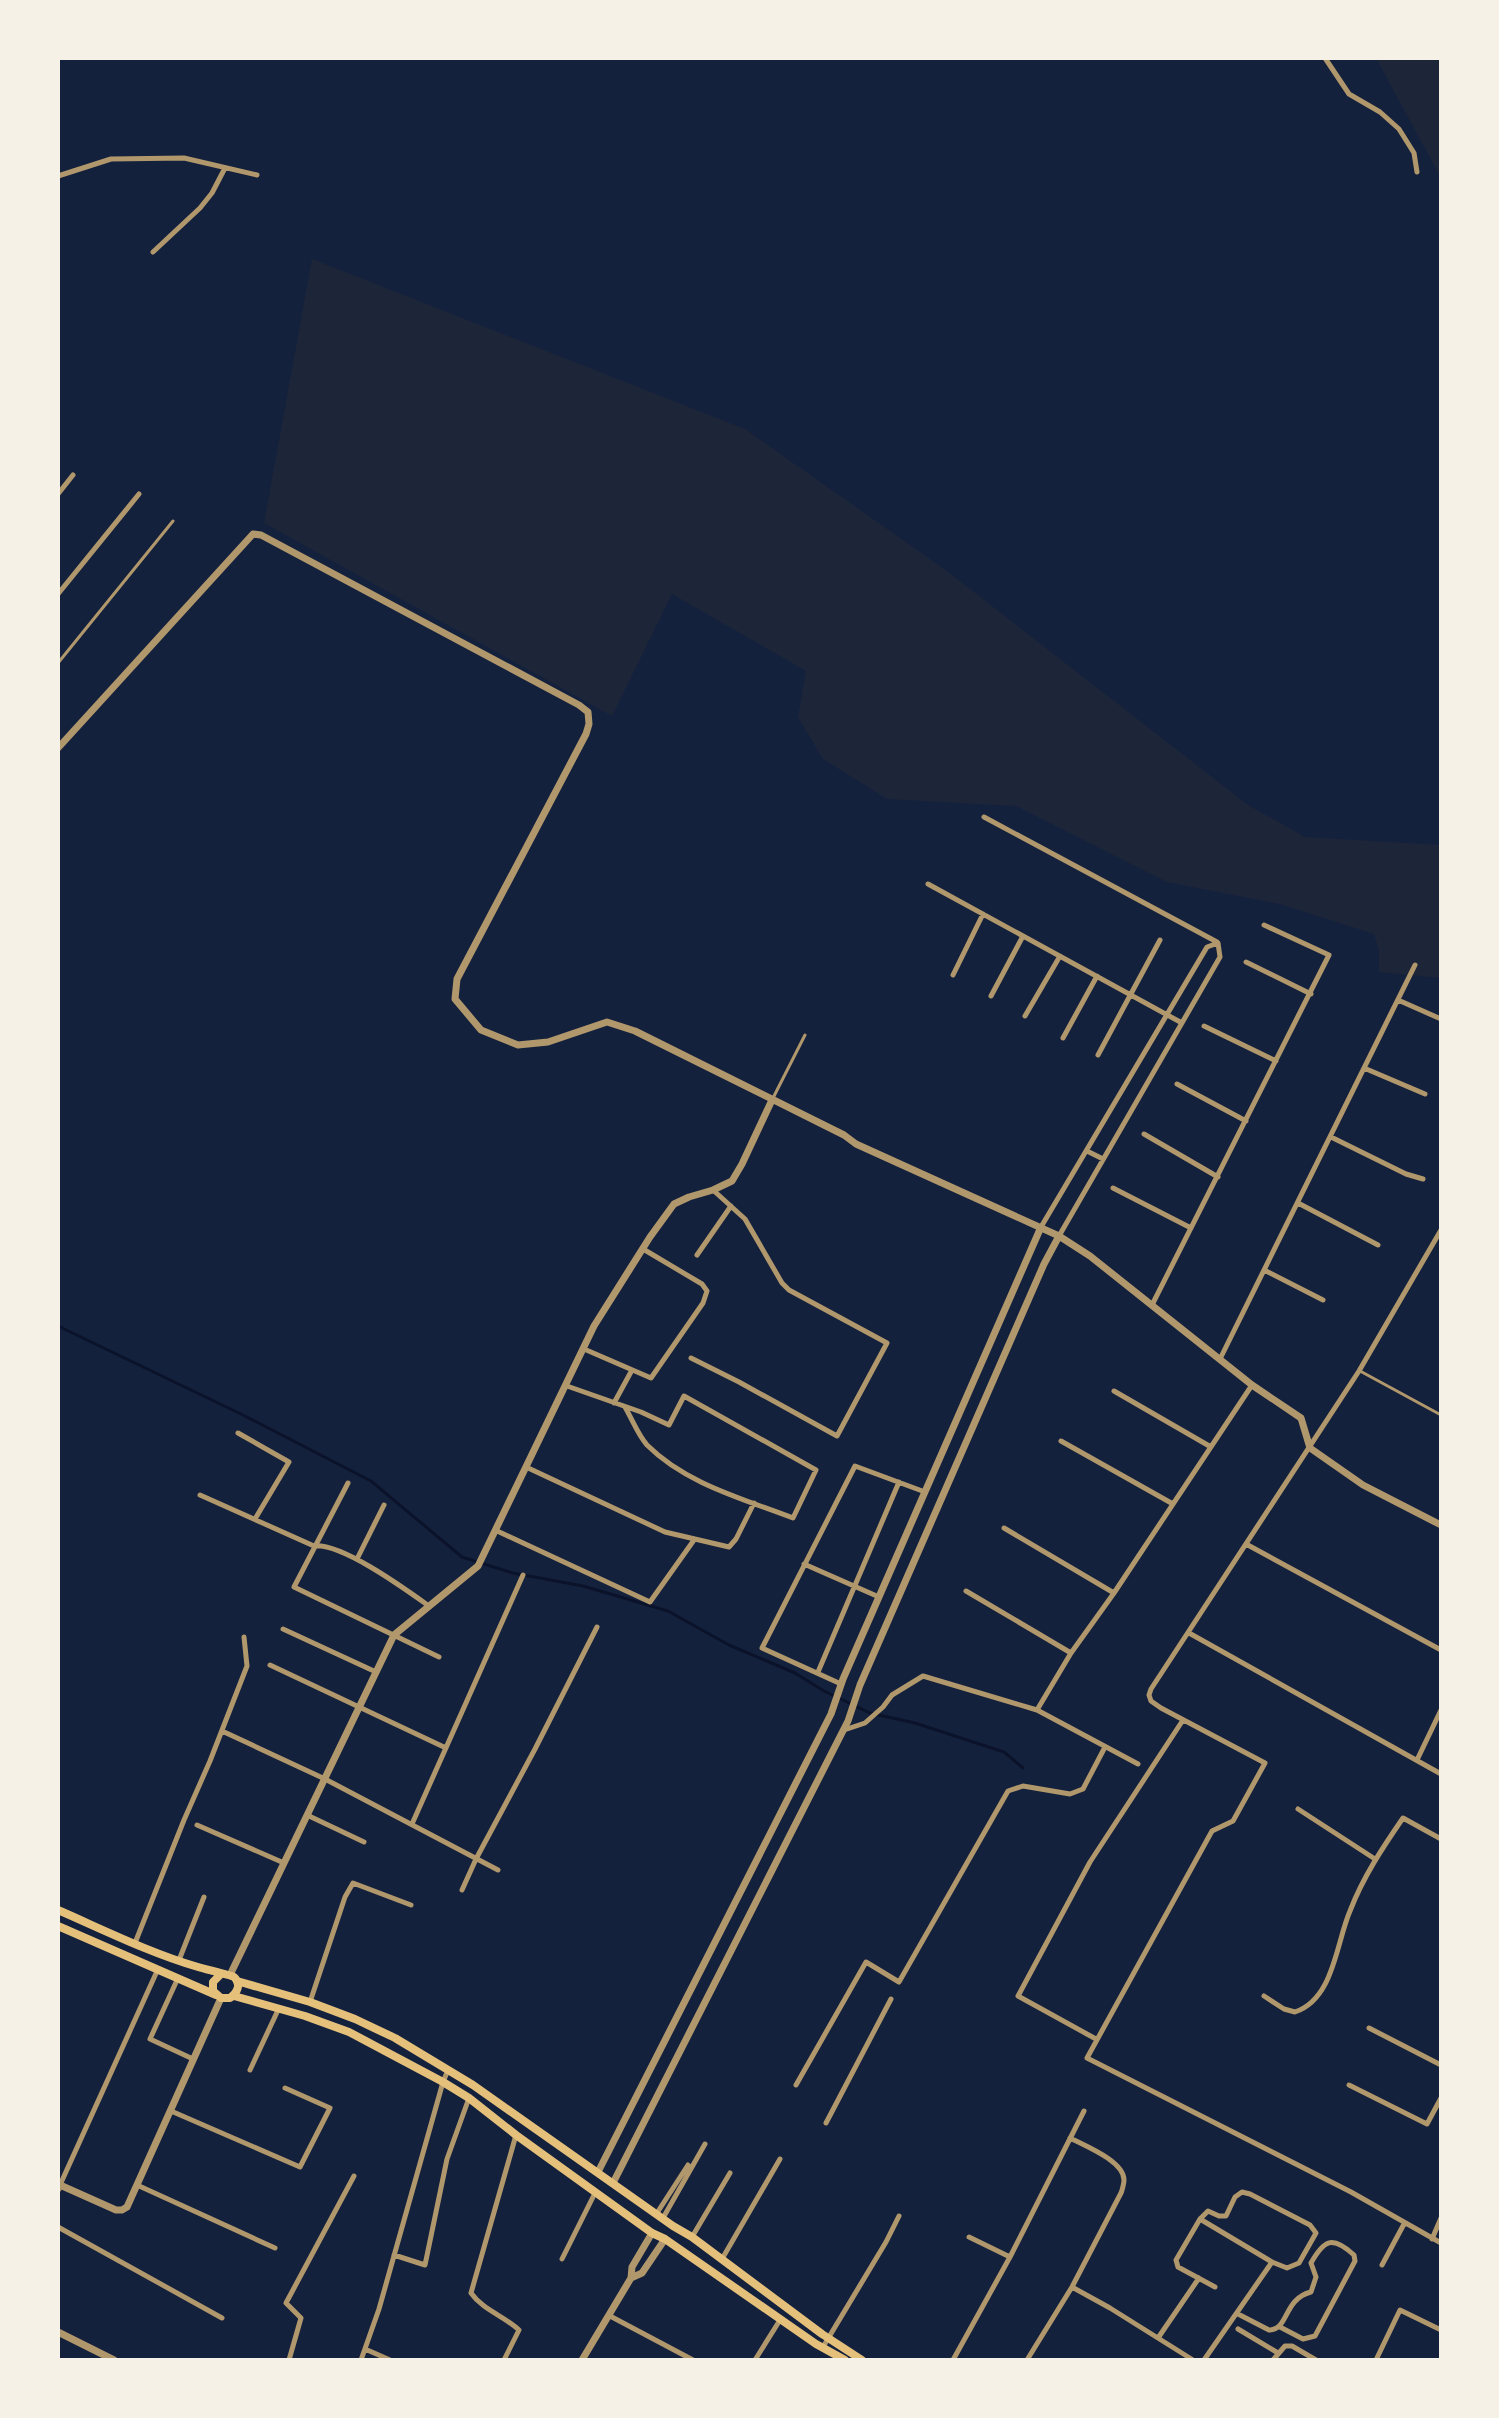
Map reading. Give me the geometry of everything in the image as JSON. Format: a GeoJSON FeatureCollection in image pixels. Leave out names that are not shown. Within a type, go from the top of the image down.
{"type":"FeatureCollection","features":[{"type":"Feature","properties":{"kind":"main road"},"geometry":{"type":"LineString","coordinates":[[58,1910],[178,1961],[310,2002],[380,2031],[449,2069],[692,2237],[862,2360]]}},
{"type":"Feature","properties":{"kind":"main road"},"geometry":{"type":"LineString","coordinates":[[58,1926],[219,1997],[226,1999],[234,1996],[279,2008],[349,2032],[443,2082],[652,2233],[845,2360]]}},
{"type":"Feature","properties":{"kind":"main road"},"geometry":{"type":"LineString","coordinates":[[229,1977],[238,1986],[234,1996]]}},
{"type":"Feature","properties":{"kind":"main road"},"geometry":{"type":"LineString","coordinates":[[219,1997],[212,1987],[213,1982],[229,1977]]}},
{"type":"Feature","properties":{"kind":"main road"},"geometry":{"type":"LineString","coordinates":[[592,2190],[598,2172]]}},
{"type":"Feature","properties":{"kind":"main road"},"geometry":{"type":"LineString","coordinates":[[606,2198],[613,2183]]}},
{"type":"Feature","properties":{"kind":"main road"},"geometry":{"type":"LineString","coordinates":[[652,2233],[659,2216]]}},
{"type":"Feature","properties":{"kind":"main road"},"geometry":{"type":"LineString","coordinates":[[665,2239],[673,2226]]}},
{"type":"Feature","properties":{"kind":"street"},"geometry":{"type":"LineString","coordinates":[[1325,58],[1349,94],[1380,112],[1399,129],[1414,153],[1417,172]]}},
{"type":"Feature","properties":{"kind":"street"},"geometry":{"type":"LineString","coordinates":[[58,176],[111,159],[184,158],[257,175]]}},
{"type":"Feature","properties":{"kind":"street"},"geometry":{"type":"LineString","coordinates":[[153,252],[200,208],[225,168]]}},
{"type":"Feature","properties":{"kind":"street"},"geometry":{"type":"LineString","coordinates":[[58,494],[73,475]]}},
{"type":"Feature","properties":{"kind":"street"},"geometry":{"type":"LineString","coordinates":[[58,594],[139,494]]}},
{"type":"Feature","properties":{"kind":"street"},"geometry":{"type":"LineString","coordinates":[[58,748],[253,534],[261,535],[579,705],[588,712],[586,734],[457,979],[455,999],[481,1030],[518,1045],[548,1042],[607,1022],[635,1031],[844,1135],[856,1144],[1059,1236],[1090,1256],[1252,1385],[1301,1418],[1310,1448],[1363,1485],[1441,1525]]}},
{"type":"Feature","properties":{"kind":"street"},"geometry":{"type":"LineString","coordinates":[[984,817],[1218,943]]}},
{"type":"Feature","properties":{"kind":"street"},"geometry":{"type":"LineString","coordinates":[[928,884],[1182,1023]]}},
{"type":"Feature","properties":{"kind":"street"},"geometry":{"type":"LineString","coordinates":[[953,975],[983,914]]}},
{"type":"Feature","properties":{"kind":"street"},"geometry":{"type":"LineString","coordinates":[[1152,1305],[1329,955],[1264,925]]}},
{"type":"Feature","properties":{"kind":"street"},"geometry":{"type":"LineString","coordinates":[[991,996],[1023,936]]}},
{"type":"Feature","properties":{"kind":"street"},"geometry":{"type":"LineString","coordinates":[[1098,1055],[1160,940]]}},
{"type":"Feature","properties":{"kind":"street"},"geometry":{"type":"LineString","coordinates":[[598,2172],[831,1714],[840,1687],[1041,1227],[1207,947],[1218,943]]}},
{"type":"Feature","properties":{"kind":"street"},"geometry":{"type":"LineString","coordinates":[[613,2183],[848,1721],[855,1698],[1059,1236],[1220,957],[1218,943]]}},
{"type":"Feature","properties":{"kind":"street"},"geometry":{"type":"LineString","coordinates":[[1025,1016],[1060,956]]}},
{"type":"Feature","properties":{"kind":"street"},"geometry":{"type":"LineString","coordinates":[[1246,962],[1311,994]]}},
{"type":"Feature","properties":{"kind":"street"},"geometry":{"type":"LineString","coordinates":[[1220,1359],[1415,965]]}},
{"type":"Feature","properties":{"kind":"street"},"geometry":{"type":"LineString","coordinates":[[1063,1038],[1097,976]]}},
{"type":"Feature","properties":{"kind":"street"},"geometry":{"type":"LineString","coordinates":[[1398,1000],[1441,1019]]}},
{"type":"Feature","properties":{"kind":"street"},"geometry":{"type":"LineString","coordinates":[[1204,1026],[1276,1061]]}},
{"type":"Feature","properties":{"kind":"street"},"geometry":{"type":"LineString","coordinates":[[1364,1068],[1425,1094]]}},
{"type":"Feature","properties":{"kind":"street"},"geometry":{"type":"LineString","coordinates":[[1177,1084],[1246,1121]]}},
{"type":"Feature","properties":{"kind":"street"},"geometry":{"type":"LineString","coordinates":[[229,1977],[394,1635],[480,1562],[594,1326],[674,1204],[732,1181],[772,1100]]}},
{"type":"Feature","properties":{"kind":"street"},"geometry":{"type":"LineString","coordinates":[[1144,1134],[1218,1177]]}},
{"type":"Feature","properties":{"kind":"street"},"geometry":{"type":"LineString","coordinates":[[1331,1137],[1406,1174],[1423,1179]]}},
{"type":"Feature","properties":{"kind":"street"},"geometry":{"type":"LineString","coordinates":[[1087,1151],[1103,1159]]}},
{"type":"Feature","properties":{"kind":"street"},"geometry":{"type":"LineString","coordinates":[[1113,1188],[1191,1228]]}},
{"type":"Feature","properties":{"kind":"street"},"geometry":{"type":"LineString","coordinates":[[691,1358],[837,1436],[887,1343],[789,1290],[745,1219],[713,1190]]}},
{"type":"Feature","properties":{"kind":"street"},"geometry":{"type":"LineString","coordinates":[[1298,1203],[1378,1245]]}},
{"type":"Feature","properties":{"kind":"street"},"geometry":{"type":"LineString","coordinates":[[697,1255],[731,1206]]}},
{"type":"Feature","properties":{"kind":"street"},"geometry":{"type":"LineString","coordinates":[[1441,1230],[1359,1371],[1149,1695],[1151,1701],[1183,1720],[1265,1763],[1233,1821],[1212,1831],[1087,2058],[1351,2192],[1441,2243]]}},
{"type":"Feature","properties":{"kind":"street"},"geometry":{"type":"LineString","coordinates":[[584,1349],[651,1378],[703,1303],[707,1291],[702,1284],[643,1249]]}},
{"type":"Feature","properties":{"kind":"street"},"geometry":{"type":"LineString","coordinates":[[1264,1270],[1323,1300]]}},
{"type":"Feature","properties":{"kind":"street"},"geometry":{"type":"LineString","coordinates":[[614,1403],[632,1370]]}},
{"type":"Feature","properties":{"kind":"street"},"geometry":{"type":"LineString","coordinates":[[1037,1710],[1071,1653],[1252,1385]]}},
{"type":"Feature","properties":{"kind":"street"},"geometry":{"type":"LineString","coordinates":[[567,1386],[625,1407],[669,1425],[684,1396],[816,1470],[793,1518],[689,1475],[645,1443],[625,1407]]}},
{"type":"Feature","properties":{"kind":"street"},"geometry":{"type":"LineString","coordinates":[[1114,1391],[1211,1447]]}},
{"type":"Feature","properties":{"kind":"street"},"geometry":{"type":"LineString","coordinates":[[238,1433],[289,1462],[255,1519]]}},
{"type":"Feature","properties":{"kind":"street"},"geometry":{"type":"LineString","coordinates":[[1061,1441],[1173,1504]]}},
{"type":"Feature","properties":{"kind":"street"},"geometry":{"type":"LineString","coordinates":[[840,1687],[818,1673],[762,1648],[855,1466],[925,1492]]}},
{"type":"Feature","properties":{"kind":"street"},"geometry":{"type":"LineString","coordinates":[[525,1467],[665,1532],[729,1547],[754,1503]]}},
{"type":"Feature","properties":{"kind":"street"},"geometry":{"type":"LineString","coordinates":[[818,1673],[899,1482]]}},
{"type":"Feature","properties":{"kind":"street"},"geometry":{"type":"LineString","coordinates":[[348,1483],[294,1587],[439,1657]]}},
{"type":"Feature","properties":{"kind":"street"},"geometry":{"type":"LineString","coordinates":[[200,1495],[314,1546],[324,1545],[357,1559],[429,1606]]}},
{"type":"Feature","properties":{"kind":"street"},"geometry":{"type":"LineString","coordinates":[[357,1559],[384,1505]]}},
{"type":"Feature","properties":{"kind":"street"},"geometry":{"type":"LineString","coordinates":[[1004,1528],[1114,1593]]}},
{"type":"Feature","properties":{"kind":"street"},"geometry":{"type":"LineString","coordinates":[[495,1530],[650,1602],[694,1540]]}},
{"type":"Feature","properties":{"kind":"street"},"geometry":{"type":"LineString","coordinates":[[1246,1544],[1441,1650]]}},
{"type":"Feature","properties":{"kind":"street"},"geometry":{"type":"LineString","coordinates":[[804,1564],[879,1597]]}},
{"type":"Feature","properties":{"kind":"street"},"geometry":{"type":"LineString","coordinates":[[412,1824],[523,1575]]}},
{"type":"Feature","properties":{"kind":"street"},"geometry":{"type":"LineString","coordinates":[[966,1591],[1071,1653]]}},
{"type":"Feature","properties":{"kind":"street"},"geometry":{"type":"LineString","coordinates":[[462,1890],[597,1627]]}},
{"type":"Feature","properties":{"kind":"street"},"geometry":{"type":"LineString","coordinates":[[283,1629],[376,1672]]}},
{"type":"Feature","properties":{"kind":"street"},"geometry":{"type":"LineString","coordinates":[[1189,1633],[1441,1774]]}},
{"type":"Feature","properties":{"kind":"street"},"geometry":{"type":"LineString","coordinates":[[135,1943],[247,1666],[244,1637]]}},
{"type":"Feature","properties":{"kind":"street"},"geometry":{"type":"LineString","coordinates":[[270,1665],[446,1748]]}},
{"type":"Feature","properties":{"kind":"street"},"geometry":{"type":"LineString","coordinates":[[843,1730],[865,1723],[892,1695],[923,1676],[1037,1710],[1138,1764]]}},
{"type":"Feature","properties":{"kind":"street"},"geometry":{"type":"LineString","coordinates":[[1417,1760],[1441,1710]]}},
{"type":"Feature","properties":{"kind":"street"},"geometry":{"type":"LineString","coordinates":[[1096,2039],[1018,1996],[1090,1862],[1183,1720]]}},
{"type":"Feature","properties":{"kind":"street"},"geometry":{"type":"LineString","coordinates":[[222,1731],[325,1779],[498,1870]]}},
{"type":"Feature","properties":{"kind":"street"},"geometry":{"type":"LineString","coordinates":[[796,2085],[866,1962],[899,1982],[1008,1791],[1023,1786],[1070,1794],[1083,1789],[1105,1747]]}},
{"type":"Feature","properties":{"kind":"street"},"geometry":{"type":"LineString","coordinates":[[1298,1809],[1375,1859]]}},
{"type":"Feature","properties":{"kind":"street"},"geometry":{"type":"LineString","coordinates":[[307,1815],[364,1842]]}},
{"type":"Feature","properties":{"kind":"street"},"geometry":{"type":"LineString","coordinates":[[1264,1996],[1295,2012],[1315,2001],[1326,1983],[1349,1912],[1375,1859],[1403,1818],[1441,1839]]}},
{"type":"Feature","properties":{"kind":"street"},"geometry":{"type":"LineString","coordinates":[[197,1825],[284,1863]]}},
{"type":"Feature","properties":{"kind":"street"},"geometry":{"type":"LineString","coordinates":[[310,2002],[345,1897],[353,1883],[411,1905]]}},
{"type":"Feature","properties":{"kind":"street"},"geometry":{"type":"LineString","coordinates":[[178,1961],[204,1897]]}},
{"type":"Feature","properties":{"kind":"street"},"geometry":{"type":"LineString","coordinates":[[158,1969],[59,2187],[116,2210],[127,2207],[219,1997]]}},
{"type":"Feature","properties":{"kind":"street"},"geometry":{"type":"LineString","coordinates":[[178,1978],[150,2039],[193,2059]]}},
{"type":"Feature","properties":{"kind":"street"},"geometry":{"type":"LineString","coordinates":[[826,2123],[891,1999]]}},
{"type":"Feature","properties":{"kind":"street"},"geometry":{"type":"LineString","coordinates":[[250,2070],[279,2008]]}},
{"type":"Feature","properties":{"kind":"street"},"geometry":{"type":"LineString","coordinates":[[1369,2028],[1441,2065]]}},
{"type":"Feature","properties":{"kind":"street"},"geometry":{"type":"LineString","coordinates":[[361,2360],[449,2069]]}},
{"type":"Feature","properties":{"kind":"street"},"geometry":{"type":"LineString","coordinates":[[1349,2085],[1427,2124],[1441,2098]]}},
{"type":"Feature","properties":{"kind":"street"},"geometry":{"type":"LineString","coordinates":[[170,2110],[300,2167],[330,2108],[285,2088]]}},
{"type":"Feature","properties":{"kind":"street"},"geometry":{"type":"LineString","coordinates":[[394,2255],[425,2265],[447,2159],[469,2098]]}},
{"type":"Feature","properties":{"kind":"street"},"geometry":{"type":"LineString","coordinates":[[953,2360],[1010,2257],[1084,2111]]}},
{"type":"Feature","properties":{"kind":"street"},"geometry":{"type":"LineString","coordinates":[[504,2360],[519,2330],[508,2320],[478,2304],[471,2293],[516,2135]]}},
{"type":"Feature","properties":{"kind":"street"},"geometry":{"type":"LineString","coordinates":[[1027,2360],[1072,2287],[1125,2182],[1121,2170],[1070,2138]]}},
{"type":"Feature","properties":{"kind":"street"},"geometry":{"type":"LineString","coordinates":[[659,2216],[705,2144]]}},
{"type":"Feature","properties":{"kind":"street"},"geometry":{"type":"LineString","coordinates":[[722,2259],[780,2159]]}},
{"type":"Feature","properties":{"kind":"street"},"geometry":{"type":"LineString","coordinates":[[659,2216],[688,2165]]}},
{"type":"Feature","properties":{"kind":"street"},"geometry":{"type":"LineString","coordinates":[[692,2237],[730,2173]]}},
{"type":"Feature","properties":{"kind":"street"},"geometry":{"type":"LineString","coordinates":[[289,2360],[301,2318],[286,2303],[354,2176]]}},
{"type":"Feature","properties":{"kind":"street"},"geometry":{"type":"LineString","coordinates":[[137,2185],[275,2248]]}},
{"type":"Feature","properties":{"kind":"street"},"geometry":{"type":"LineString","coordinates":[[562,2259],[592,2190]]}},
{"type":"Feature","properties":{"kind":"street"},"geometry":{"type":"LineString","coordinates":[[1200,2219],[1287,2268],[1299,2263],[1316,2233],[1310,2225],[1242,2192],[1235,2197],[1226,2216],[1208,2211],[1200,2219],[1176,2263],[1189,2275],[1215,2287]]}},
{"type":"Feature","properties":{"kind":"street"},"geometry":{"type":"LineString","coordinates":[[823,2347],[899,2216]]}},
{"type":"Feature","properties":{"kind":"street"},"geometry":{"type":"LineString","coordinates":[[1432,2239],[1441,2218]]}},
{"type":"Feature","properties":{"kind":"street"},"geometry":{"type":"LineString","coordinates":[[1382,2265],[1404,2224]]}},
{"type":"Feature","properties":{"kind":"street"},"geometry":{"type":"LineString","coordinates":[[58,2227],[222,2318]]}},
{"type":"Feature","properties":{"kind":"street"},"geometry":{"type":"LineString","coordinates":[[582,2360],[631,2278],[632,2267],[652,2233]]}},
{"type":"Feature","properties":{"kind":"street"},"geometry":{"type":"LineString","coordinates":[[969,2237],[1010,2257]]}},
{"type":"Feature","properties":{"kind":"street"},"geometry":{"type":"LineString","coordinates":[[631,2278],[642,2273],[665,2239]]}},
{"type":"Feature","properties":{"kind":"street"},"geometry":{"type":"LineString","coordinates":[[1238,2314],[1275,2331],[1299,2295],[1311,2292],[1316,2277],[1311,2263],[1325,2243],[1332,2242],[1354,2255],[1355,2261],[1315,2336],[1303,2339],[1280,2327]]}},
{"type":"Feature","properties":{"kind":"street"},"geometry":{"type":"LineString","coordinates":[[1204,2360],[1272,2262]]}},
{"type":"Feature","properties":{"kind":"street"},"geometry":{"type":"LineString","coordinates":[[1158,2338],[1199,2278]]}},
{"type":"Feature","properties":{"kind":"street"},"geometry":{"type":"LineString","coordinates":[[1072,2287],[1193,2360]]}},
{"type":"Feature","properties":{"kind":"street"},"geometry":{"type":"LineString","coordinates":[[1376,2360],[1400,2310],[1441,2330]]}},
{"type":"Feature","properties":{"kind":"street"},"geometry":{"type":"LineString","coordinates":[[610,2316],[693,2360]]}},
{"type":"Feature","properties":{"kind":"street"},"geometry":{"type":"LineString","coordinates":[[755,2360],[782,2318]]}},
{"type":"Feature","properties":{"kind":"street"},"geometry":{"type":"LineString","coordinates":[[1238,2329],[1278,2353]]}},
{"type":"Feature","properties":{"kind":"street"},"geometry":{"type":"LineString","coordinates":[[58,2332],[114,2360]]}},
{"type":"Feature","properties":{"kind":"street"},"geometry":{"type":"LineString","coordinates":[[1273,2360],[1285,2346],[1292,2346],[1316,2360]]}},
{"type":"Feature","properties":{"kind":"street"},"geometry":{"type":"LineString","coordinates":[[365,2349],[390,2360]]}},
{"type":"Feature","properties":{"kind":"lane"},"geometry":{"type":"LineString","coordinates":[[58,663],[173,521]]}},
{"type":"Feature","properties":{"kind":"lane"},"geometry":{"type":"LineString","coordinates":[[772,1100],[805,1035]]}},
{"type":"Feature","properties":{"kind":"lane"},"geometry":{"type":"LineString","coordinates":[[1359,1371],[1441,1415]]}},
{"type":"Feature","properties":{"kind":"shaded area"},"geometry":{"type":"Polygon","coordinates":[[[1376,58],[1441,58],[1441,178],[1376,58]]]}},
{"type":"Feature","properties":{"kind":"shaded area"},"geometry":{"type":"Polygon","coordinates":[[[312,259],[745,429],[947,571],[1248,805],[1305,837],[1441,845],[1441,978],[1379,972],[1379,951],[1374,934],[1280,904],[1167,882],[1016,806],[887,799],[823,759],[798,717],[806,671],[672,594],[612,716],[264,523],[312,259]]]}},
{"type":"Feature","properties":{"kind":"waterway"},"geometry":{"type":"LineString","coordinates":[[58,1326],[371,1481],[462,1557],[513,1573],[583,1586],[668,1611],[729,1645],[795,1673],[870,1713],[915,1723],[1004,1752],[1023,1768]]}}]}
